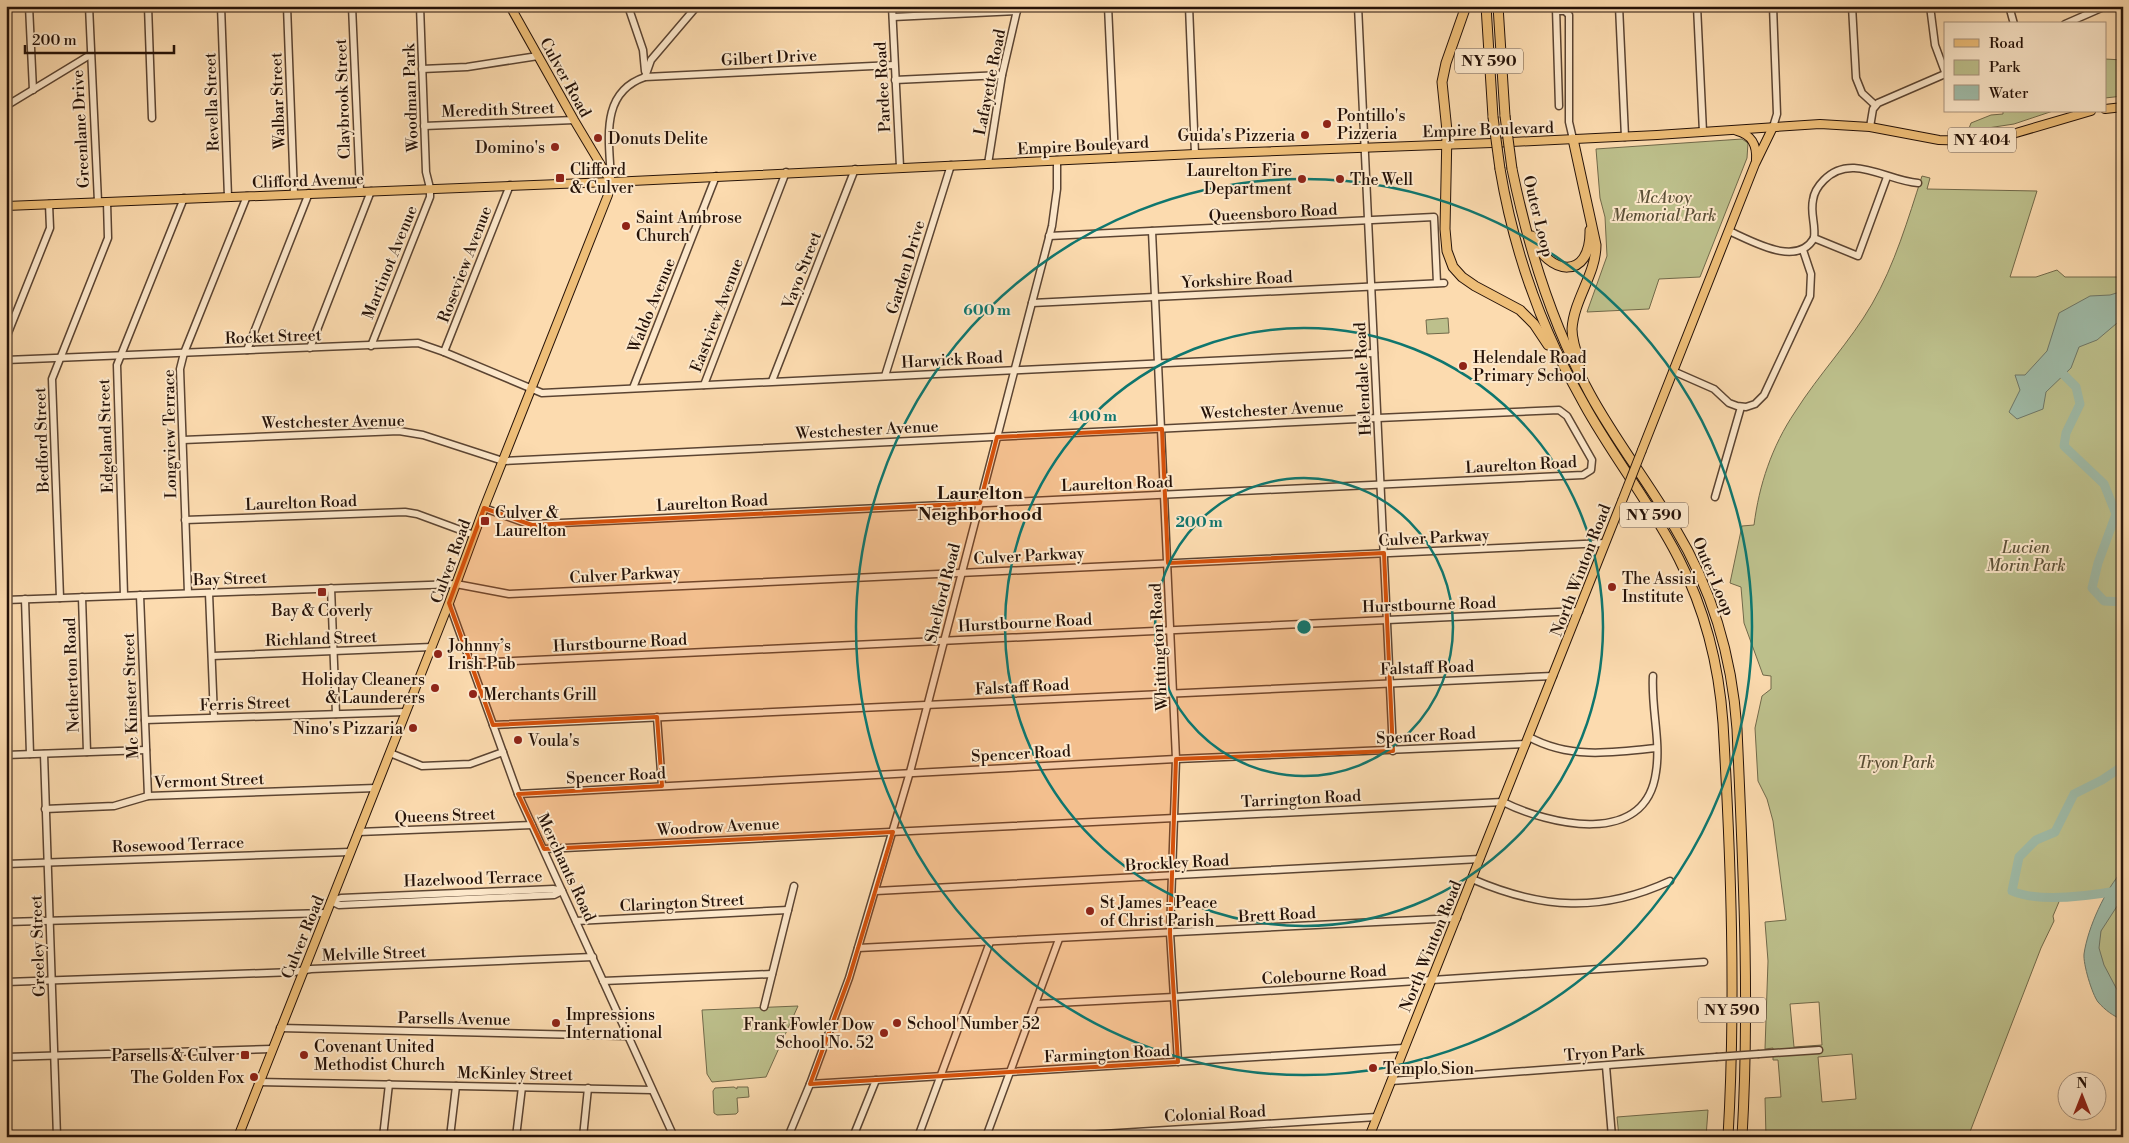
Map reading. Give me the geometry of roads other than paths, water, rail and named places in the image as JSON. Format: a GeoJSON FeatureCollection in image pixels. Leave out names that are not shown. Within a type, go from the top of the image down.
{"type":"FeatureCollection","features":[{"type":"Feature","properties":{"kind":"highway"},"geometry":{"type":"LineString","coordinates":[[1466,6],[1443,76],[1442,91],[1448,145],[1445,237],[1451,264],[1459,275],[1468,282],[1514,306],[1532,321],[1584,404]]}},
{"type":"Feature","properties":{"kind":"highway","name":"Outer Loop"},"geometry":{"type":"LineString","coordinates":[[1486,6],[1493,117],[1500,169],[1514,236],[1534,297],[1551,339],[1584,404],[1679,559],[1700,609],[1716,670],[1724,732],[1732,968],[1728,1137]]}},
{"type":"Feature","properties":{"kind":"highway","name":"Outer Loop"},"geometry":{"type":"LineString","coordinates":[[1498,6],[1505,116],[1512,169],[1526,232],[1545,292],[1569,351],[1598,408],[1657,498],[1690,554],[1712,604],[1729,665],[1736,719],[1746,973],[1742,1137]]}},
{"type":"Feature","properties":{"kind":"highway"},"geometry":{"type":"LineString","coordinates":[[1573,139],[1595,238],[1596,252],[1574,315],[1572,335],[1580,366],[1598,408]]}},
{"type":"Feature","properties":{"kind":"highway"},"geometry":{"type":"LineString","coordinates":[[1512,169],[1535,242],[1542,255],[1553,263],[1570,267],[1580,263],[1586,256],[1590,238],[1588,205]]}},
{"type":"Feature","properties":{"kind":"main road","name":"Culver Road"},"geometry":{"type":"LineString","coordinates":[[238,1137],[258,1082],[432,647],[484,508],[606,202],[611,182],[510,6]]}},
{"type":"Feature","properties":{"kind":"main road"},"geometry":{"type":"LineString","coordinates":[[2106,109],[2123,107]]}},
{"type":"Feature","properties":{"kind":"main road","name":"Empire Boulevard"},"geometry":{"type":"LineString","coordinates":[[611,182],[786,172],[1625,137],[1773,126],[1829,124],[1870,127],[1939,140],[1974,141],[2014,134],[2088,112]]}},
{"type":"Feature","properties":{"kind":"main road","name":"North Winton Road"},"geometry":{"type":"LineString","coordinates":[[1369,1137],[1755,164],[1773,126]]}},
{"type":"Feature","properties":{"kind":"main road"},"geometry":{"type":"LineString","coordinates":[[1732,130],[1745,133],[1753,141],[1756,152],[1755,164]]}},
{"type":"Feature","properties":{"kind":"main road","name":"Clifford Avenue"},"geometry":{"type":"LineString","coordinates":[[6,206],[611,182]]}},
{"type":"Feature","properties":{"kind":"street"},"geometry":{"type":"LineString","coordinates":[[29,6],[33,90]]}},
{"type":"Feature","properties":{"kind":"street","name":"Greenlane Drive"},"geometry":{"type":"LineString","coordinates":[[89,6],[98,202]]}},
{"type":"Feature","properties":{"kind":"street"},"geometry":{"type":"LineString","coordinates":[[148,6],[152,118]]}},
{"type":"Feature","properties":{"kind":"street","name":"Revella Street"},"geometry":{"type":"LineString","coordinates":[[221,6],[228,196]]}},
{"type":"Feature","properties":{"kind":"street","name":"Walbar Street"},"geometry":{"type":"LineString","coordinates":[[287,6],[294,194]]}},
{"type":"Feature","properties":{"kind":"street","name":"Claybrook Street"},"geometry":{"type":"LineString","coordinates":[[352,6],[360,191]]}},
{"type":"Feature","properties":{"kind":"street","name":"Woodman Park"},"geometry":{"type":"LineString","coordinates":[[420,6],[426,172],[430,188]]}},
{"type":"Feature","properties":{"kind":"street"},"geometry":{"type":"LineString","coordinates":[[628,6],[643,50],[644,77]]}},
{"type":"Feature","properties":{"kind":"street"},"geometry":{"type":"LineString","coordinates":[[611,182],[610,119],[612,106],[625,87],[644,77],[651,60],[697,6]]}},
{"type":"Feature","properties":{"kind":"street","name":"Pardee Road"},"geometry":{"type":"LineString","coordinates":[[892,6],[900,167]]}},
{"type":"Feature","properties":{"kind":"street"},"geometry":{"type":"LineString","coordinates":[[1108,6],[1116,158]]}},
{"type":"Feature","properties":{"kind":"street"},"geometry":{"type":"LineString","coordinates":[[1189,6],[1195,154]]}},
{"type":"Feature","properties":{"kind":"street","name":"Helendale Road"},"geometry":{"type":"LineString","coordinates":[[1358,6],[1393,751]]}},
{"type":"Feature","properties":{"kind":"street"},"geometry":{"type":"LineString","coordinates":[[1619,6],[1625,137]]}},
{"type":"Feature","properties":{"kind":"street"},"geometry":{"type":"LineString","coordinates":[[1697,6],[1703,132]]}},
{"type":"Feature","properties":{"kind":"street","name":"North Winton Road"},"geometry":{"type":"LineString","coordinates":[[1773,6],[1777,114],[1773,126]]}},
{"type":"Feature","properties":{"kind":"street"},"geometry":{"type":"LineString","coordinates":[[1852,6],[1856,78],[1862,93],[1875,105]]}},
{"type":"Feature","properties":{"kind":"street"},"geometry":{"type":"LineString","coordinates":[[1930,6],[1934,40],[1944,70]]}},
{"type":"Feature","properties":{"kind":"street"},"geometry":{"type":"LineString","coordinates":[[2009,6],[2013,22]]}},
{"type":"Feature","properties":{"kind":"street"},"geometry":{"type":"LineString","coordinates":[[2069,22],[2106,6]]}},
{"type":"Feature","properties":{"kind":"street"},"geometry":{"type":"LineString","coordinates":[[1569,103],[1559,105],[1556,8],[1565,11],[1569,15],[1569,103],[1569,125],[1573,139]]}},
{"type":"Feature","properties":{"kind":"street"},"geometry":{"type":"LineString","coordinates":[[893,17],[1017,9]]}},
{"type":"Feature","properties":{"kind":"street","name":"Lafayette Road"},"geometry":{"type":"LineString","coordinates":[[988,164],[1002,75],[1017,9]]}},
{"type":"Feature","properties":{"kind":"street"},"geometry":{"type":"LineString","coordinates":[[6,106],[90,55]]}},
{"type":"Feature","properties":{"kind":"street"},"geometry":{"type":"LineString","coordinates":[[422,69],[462,68],[538,56]]}},
{"type":"Feature","properties":{"kind":"street","name":"Gilbert Drive"},"geometry":{"type":"LineString","coordinates":[[644,77],[894,65]]}},
{"type":"Feature","properties":{"kind":"street"},"geometry":{"type":"LineString","coordinates":[[1870,127],[1875,105],[1944,73]]}},
{"type":"Feature","properties":{"kind":"street"},"geometry":{"type":"LineString","coordinates":[[895,80],[1002,75]]}},
{"type":"Feature","properties":{"kind":"street","name":"Meredith Street"},"geometry":{"type":"LineString","coordinates":[[424,126],[574,120]]}},
{"type":"Feature","properties":{"kind":"street","name":"Shelford Road"},"geometry":{"type":"LineString","coordinates":[[788,1137],[852,971],[910,772],[1049,236],[1056,202],[1057,160]]}},
{"type":"Feature","properties":{"kind":"street","name":"Garden Drive"},"geometry":{"type":"LineString","coordinates":[[885,376],[951,165]]}},
{"type":"Feature","properties":{"kind":"street"},"geometry":{"type":"LineString","coordinates":[[1728,232],[1780,251],[1803,250],[1814,238],[1812,209],[1815,192],[1820,184],[1834,172],[1854,166],[1887,177],[1918,183]]}},
{"type":"Feature","properties":{"kind":"street","name":"Vayo Street"},"geometry":{"type":"LineString","coordinates":[[772,381],[856,169]]}},
{"type":"Feature","properties":{"kind":"street","name":"Eastview Avenue"},"geometry":{"type":"LineString","coordinates":[[704,385],[786,172]]}},
{"type":"Feature","properties":{"kind":"street","name":"Waldo Avenue"},"geometry":{"type":"LineString","coordinates":[[633,388],[716,176]]}},
{"type":"Feature","properties":{"kind":"street"},"geometry":{"type":"LineString","coordinates":[[1814,238],[1858,256],[1887,177]]}},
{"type":"Feature","properties":{"kind":"street","name":"Roseview Avenue"},"geometry":{"type":"LineString","coordinates":[[444,352],[510,185]]}},
{"type":"Feature","properties":{"kind":"street","name":"Martinot Avenue"},"geometry":{"type":"LineString","coordinates":[[371,346],[428,202],[430,188]]}},
{"type":"Feature","properties":{"kind":"street"},"geometry":{"type":"LineString","coordinates":[[310,348],[371,191]]}},
{"type":"Feature","properties":{"kind":"street"},"geometry":{"type":"LineString","coordinates":[[247,350],[309,193]]}},
{"type":"Feature","properties":{"kind":"street","name":"Longview Terrace"},"geometry":{"type":"LineString","coordinates":[[188,594],[180,376],[184,353],[246,196]]}},
{"type":"Feature","properties":{"kind":"street","name":"Edgeland Street"},"geometry":{"type":"LineString","coordinates":[[124,595],[116,373],[120,356],[184,198]]}},
{"type":"Feature","properties":{"kind":"street","name":"Bedford Street"},"geometry":{"type":"LineString","coordinates":[[60,598],[52,384],[60,357],[108,238],[107,202]]}},
{"type":"Feature","properties":{"kind":"street"},"geometry":{"type":"LineString","coordinates":[[6,338],[50,228],[49,204]]}},
{"type":"Feature","properties":{"kind":"street","name":"Queensboro Road"},"geometry":{"type":"LineString","coordinates":[[1049,236],[1434,217],[1440,283]]}},
{"type":"Feature","properties":{"kind":"street","name":"Whittington Road"},"geometry":{"type":"LineString","coordinates":[[1152,231],[1174,693],[1176,759],[1170,933],[1178,1062]]}},
{"type":"Feature","properties":{"kind":"street"},"geometry":{"type":"LineString","coordinates":[[1673,371],[1709,386],[1730,403],[1741,407],[1754,404],[1764,394],[1808,302],[1812,274],[1803,250]]}},
{"type":"Feature","properties":{"kind":"street","name":"Yorkshire Road"},"geometry":{"type":"LineString","coordinates":[[1032,303],[1440,283]]}},
{"type":"Feature","properties":{"kind":"street","name":"Rocket Street"},"geometry":{"type":"LineString","coordinates":[[6,360],[421,344],[525,384],[531,389]]}},
{"type":"Feature","properties":{"kind":"street","name":"Harwick Road"},"geometry":{"type":"LineString","coordinates":[[531,389],[542,392],[1374,353]]}},
{"type":"Feature","properties":{"kind":"street"},"geometry":{"type":"LineString","coordinates":[[1715,497],[1741,407]]}},
{"type":"Feature","properties":{"kind":"street","name":"Westchester Avenue"},"geometry":{"type":"LineString","coordinates":[[183,440],[398,431],[423,435],[503,461],[1558,410]]}},
{"type":"Feature","properties":{"kind":"street","name":"Laurelton Road"},"geometry":{"type":"LineString","coordinates":[[484,508],[532,525],[1583,475],[1591,470],[1592,460],[1567,416],[1558,410]]}},
{"type":"Feature","properties":{"kind":"street","name":"Laurelton Road"},"geometry":{"type":"LineString","coordinates":[[185,520],[405,512],[417,514],[474,535]]}},
{"type":"Feature","properties":{"kind":"street","name":"Culver Parkway"},"geometry":{"type":"LineString","coordinates":[[456,584],[509,594],[1605,543]]}},
{"type":"Feature","properties":{"kind":"street","name":"Bay Street"},"geometry":{"type":"LineString","coordinates":[[6,600],[456,584]]}},
{"type":"Feature","properties":{"kind":"street"},"geometry":{"type":"LineString","coordinates":[[332,588],[336,714]]}},
{"type":"Feature","properties":{"kind":"street"},"geometry":{"type":"LineString","coordinates":[[210,593],[214,717]]}},
{"type":"Feature","properties":{"kind":"street","name":"Mc Kinster Street"},"geometry":{"type":"LineString","coordinates":[[140,595],[148,796]]}},
{"type":"Feature","properties":{"kind":"street","name":"Netherton Road"},"geometry":{"type":"LineString","coordinates":[[82,597],[88,752]]}},
{"type":"Feature","properties":{"kind":"street"},"geometry":{"type":"LineString","coordinates":[[25,599],[30,754]]}},
{"type":"Feature","properties":{"kind":"street","name":"Merchants Road"},"geometry":{"type":"LineString","coordinates":[[449,603],[472,662],[518,794],[674,1137]]}},
{"type":"Feature","properties":{"kind":"street","name":"Hurstbourne Road"},"geometry":{"type":"LineString","coordinates":[[472,662],[1579,611]]}},
{"type":"Feature","properties":{"kind":"street","name":"Richland Street"},"geometry":{"type":"LineString","coordinates":[[212,656],[432,647]]}},
{"type":"Feature","properties":{"kind":"street","name":"Falstaff Road"},"geometry":{"type":"LineString","coordinates":[[493,726],[657,716],[1553,676]]}},
{"type":"Feature","properties":{"kind":"street","name":"Tarrington Road"},"geometry":{"type":"LineString","coordinates":[[893,832],[1503,802],[1530,814],[1562,823],[1592,824],[1619,820],[1637,810],[1649,793],[1656,774],[1652,676]]}},
{"type":"Feature","properties":{"kind":"street","name":"Ferris Street"},"geometry":{"type":"LineString","coordinates":[[145,720],[406,712]]}},
{"type":"Feature","properties":{"kind":"street"},"geometry":{"type":"LineString","coordinates":[[657,716],[662,786]]}},
{"type":"Feature","properties":{"kind":"street"},"geometry":{"type":"LineString","coordinates":[[1527,741],[1570,752],[1656,748]]}},
{"type":"Feature","properties":{"kind":"street","name":"Spencer Road"},"geometry":{"type":"LineString","coordinates":[[518,794],[910,772],[1393,751],[1527,741]]}},
{"type":"Feature","properties":{"kind":"street"},"geometry":{"type":"LineString","coordinates":[[6,755],[146,750]]}},
{"type":"Feature","properties":{"kind":"street"},"geometry":{"type":"LineString","coordinates":[[390,753],[422,766],[470,764],[503,752]]}},
{"type":"Feature","properties":{"kind":"street","name":"Greeley Street"},"geometry":{"type":"LineString","coordinates":[[44,754],[57,1137]]}},
{"type":"Feature","properties":{"kind":"street","name":"Vermont Street"},"geometry":{"type":"LineString","coordinates":[[46,809],[114,806],[148,796],[376,788]]}},
{"type":"Feature","properties":{"kind":"street","name":"Queens Street"},"geometry":{"type":"LineString","coordinates":[[358,832],[532,825]]}},
{"type":"Feature","properties":{"kind":"street","name":"Woodrow Avenue"},"geometry":{"type":"LineString","coordinates":[[544,849],[893,832]]}},
{"type":"Feature","properties":{"kind":"street","name":"Rosewood Terrace"},"geometry":{"type":"LineString","coordinates":[[6,864],[350,852]]}},
{"type":"Feature","properties":{"kind":"street","name":"Brockley Road"},"geometry":{"type":"LineString","coordinates":[[876,891],[1480,859]]}},
{"type":"Feature","properties":{"kind":"street"},"geometry":{"type":"LineString","coordinates":[[1472,880],[1529,900],[1569,903],[1626,898],[1646,892],[1670,881]]}},
{"type":"Feature","properties":{"kind":"street"},"geometry":{"type":"LineString","coordinates":[[764,1007],[794,886]]}},
{"type":"Feature","properties":{"kind":"street","name":"Hazelwood Terrace"},"geometry":{"type":"LineString","coordinates":[[331,901],[340,904],[558,895],[562,891]]}},
{"type":"Feature","properties":{"kind":"street","name":"Clarington Street"},"geometry":{"type":"LineString","coordinates":[[576,921],[788,910]]}},
{"type":"Feature","properties":{"kind":"street"},"geometry":{"type":"LineString","coordinates":[[6,922],[326,913]]}},
{"type":"Feature","properties":{"kind":"street","name":"Brett Road"},"geometry":{"type":"LineString","coordinates":[[858,948],[1457,918]]}},
{"type":"Feature","properties":{"kind":"street"},"geometry":{"type":"LineString","coordinates":[[986,1137],[1059,939]]}},
{"type":"Feature","properties":{"kind":"street"},"geometry":{"type":"LineString","coordinates":[[918,1137],[990,942]]}},
{"type":"Feature","properties":{"kind":"street","name":"Melville Street"},"geometry":{"type":"LineString","coordinates":[[6,982],[303,971],[311,969],[592,957]]}},
{"type":"Feature","properties":{"kind":"street","name":"Colebourne Road"},"geometry":{"type":"LineString","coordinates":[[1036,1004],[1174,998],[1704,962]]}},
{"type":"Feature","properties":{"kind":"street"},"geometry":{"type":"LineString","coordinates":[[603,981],[772,974]]}},
{"type":"Feature","properties":{"kind":"street","name":"Parsells Avenue"},"geometry":{"type":"LineString","coordinates":[[280,1028],[627,1036]]}},
{"type":"Feature","properties":{"kind":"street","name":"Farmington Road"},"geometry":{"type":"LineString","coordinates":[[810,1084],[1404,1048]]}},
{"type":"Feature","properties":{"kind":"street"},"geometry":{"type":"LineString","coordinates":[[6,1057],[272,1049]]}},
{"type":"Feature","properties":{"kind":"street","name":"Tryon Park"},"geometry":{"type":"LineString","coordinates":[[1391,1081],[1819,1050]]}},
{"type":"Feature","properties":{"kind":"street"},"geometry":{"type":"LineString","coordinates":[[1606,1066],[1612,1137]]}},
{"type":"Feature","properties":{"kind":"street"},"geometry":{"type":"LineString","coordinates":[[853,1137],[876,1080]]}},
{"type":"Feature","properties":{"kind":"street","name":"McKinley Street"},"geometry":{"type":"LineString","coordinates":[[258,1082],[652,1090]]}},
{"type":"Feature","properties":{"kind":"street"},"geometry":{"type":"LineString","coordinates":[[383,1137],[389,1084]]}},
{"type":"Feature","properties":{"kind":"street"},"geometry":{"type":"LineString","coordinates":[[450,1137],[456,1086]]}},
{"type":"Feature","properties":{"kind":"street"},"geometry":{"type":"LineString","coordinates":[[516,1137],[522,1087]]}},
{"type":"Feature","properties":{"kind":"street"},"geometry":{"type":"LineString","coordinates":[[583,1137],[588,1088]]}},
{"type":"Feature","properties":{"kind":"street","name":"Colonial Road"},"geometry":{"type":"LineString","coordinates":[[1055,1137],[1377,1117]]}},
{"type":"Feature","properties":{"kind":"street"},"geometry":{"type":"LineString","coordinates":[[188,1137],[232,1137]]}},
{"type":"Feature","properties":{"kind":"water"},"geometry":{"type":"Polygon","coordinates":[[[2123,291],[2123,318],[2097,340],[2079,347],[2071,368],[2046,392],[2043,409],[2017,419],[2009,412],[2020,390],[2015,375],[2025,375],[2047,351],[2059,313],[2090,296],[2110,295],[2123,291]]]}},
{"type":"Feature","properties":{"kind":"water"},"geometry":{"type":"Polygon","coordinates":[[[2123,870],[2123,897],[2101,931],[2099,948],[2104,965],[2123,1001],[2123,1020],[2106,1010],[2098,1002],[2086,971],[2084,954],[2089,932],[2098,909],[2116,878],[2123,870]]]}},
{"type":"Feature","properties":{"kind":"waterway"},"geometry":{"type":"LineString","coordinates":[[2061,365],[2063,374],[2076,387],[2080,404],[2066,433],[2064,446],[2104,484],[2116,514],[2098,563],[2092,588],[2104,601],[2123,602]]}},
{"type":"Feature","properties":{"kind":"waterway"},"geometry":{"type":"LineString","coordinates":[[2117,891],[2049,898],[2023,895],[2012,891],[2019,857],[2036,840],[2055,832],[2074,794],[2102,780],[2123,766]]}},
{"type":"Feature","properties":{"kind":"place","name":"Pontillo's Pizzeria"},"geometry":{"type":"Point","coordinates":[1327,124]}},
{"type":"Feature","properties":{"kind":"place","name":"Guida's Pizzeria"},"geometry":{"type":"Point","coordinates":[1305,135]}},
{"type":"Feature","properties":{"kind":"place","name":"Donuts Delite"},"geometry":{"type":"Point","coordinates":[598,138]}},
{"type":"Feature","properties":{"kind":"place","name":"Domino's"},"geometry":{"type":"Point","coordinates":[555,147]}},
{"type":"Feature","properties":{"kind":"place","name":"Clifford & Culver"},"geometry":{"type":"Point","coordinates":[560,178]}},
{"type":"Feature","properties":{"kind":"place","name":"Laurelton Fire Department"},"geometry":{"type":"Point","coordinates":[1302,179]}},
{"type":"Feature","properties":{"kind":"place","name":"The Well"},"geometry":{"type":"Point","coordinates":[1340,179]}},
{"type":"Feature","properties":{"kind":"place","name":"Saint Ambrose Church"},"geometry":{"type":"Point","coordinates":[626,226]}},
{"type":"Feature","properties":{"kind":"place","name":"Helendale Road Primary School"},"geometry":{"type":"Point","coordinates":[1463,366]}},
{"type":"Feature","properties":{"kind":"place","name":"Culver & Laurelton"},"geometry":{"type":"Point","coordinates":[485,521]}},
{"type":"Feature","properties":{"kind":"place","name":"The Assisi Institute"},"geometry":{"type":"Point","coordinates":[1612,587]}},
{"type":"Feature","properties":{"kind":"place","name":"Bay & Coverly"},"geometry":{"type":"Point","coordinates":[322,592]}},
{"type":"Feature","properties":{"kind":"place","name":"Johnny’s Irish Pub"},"geometry":{"type":"Point","coordinates":[438,654]}},
{"type":"Feature","properties":{"kind":"place","name":"Holiday Cleaners & Launderers"},"geometry":{"type":"Point","coordinates":[435,688]}},
{"type":"Feature","properties":{"kind":"place","name":"Merchants Grill"},"geometry":{"type":"Point","coordinates":[473,694]}},
{"type":"Feature","properties":{"kind":"place","name":"Nino's Pizzaria"},"geometry":{"type":"Point","coordinates":[413,728]}},
{"type":"Feature","properties":{"kind":"place","name":"Voula's"},"geometry":{"type":"Point","coordinates":[518,740]}},
{"type":"Feature","properties":{"kind":"place","name":"St James - Peace of Christ Parish"},"geometry":{"type":"Point","coordinates":[1090,911]}},
{"type":"Feature","properties":{"kind":"place","name":"Impressions International"},"geometry":{"type":"Point","coordinates":[556,1023]}},
{"type":"Feature","properties":{"kind":"place","name":"School Number 52"},"geometry":{"type":"Point","coordinates":[897,1023]}},
{"type":"Feature","properties":{"kind":"place","name":"Frank Fowler Dow School No. 52"},"geometry":{"type":"Point","coordinates":[884,1033]}},
{"type":"Feature","properties":{"kind":"place","name":"Parsells & Culver"},"geometry":{"type":"Point","coordinates":[245,1055]}},
{"type":"Feature","properties":{"kind":"place","name":"Covenant United Methodist Church"},"geometry":{"type":"Point","coordinates":[304,1055]}},
{"type":"Feature","properties":{"kind":"place","name":"Templo Sion"},"geometry":{"type":"Point","coordinates":[1373,1068]}},
{"type":"Feature","properties":{"kind":"place","name":"The Golden Fox"},"geometry":{"type":"Point","coordinates":[254,1077]}},
{"type":"Feature","properties":{"kind":"district","name":"Laurelton Neighborhood"},"geometry":{"type":"Point","coordinates":[980,503]}},
{"type":"Feature","properties":{"kind":"park label","name":"McAvoy Memorial Park"},"geometry":{"type":"Point","coordinates":[1664,206]}},
{"type":"Feature","properties":{"kind":"park label","name":"Lucien Morin Park"},"geometry":{"type":"Point","coordinates":[2026,556]}}]}
